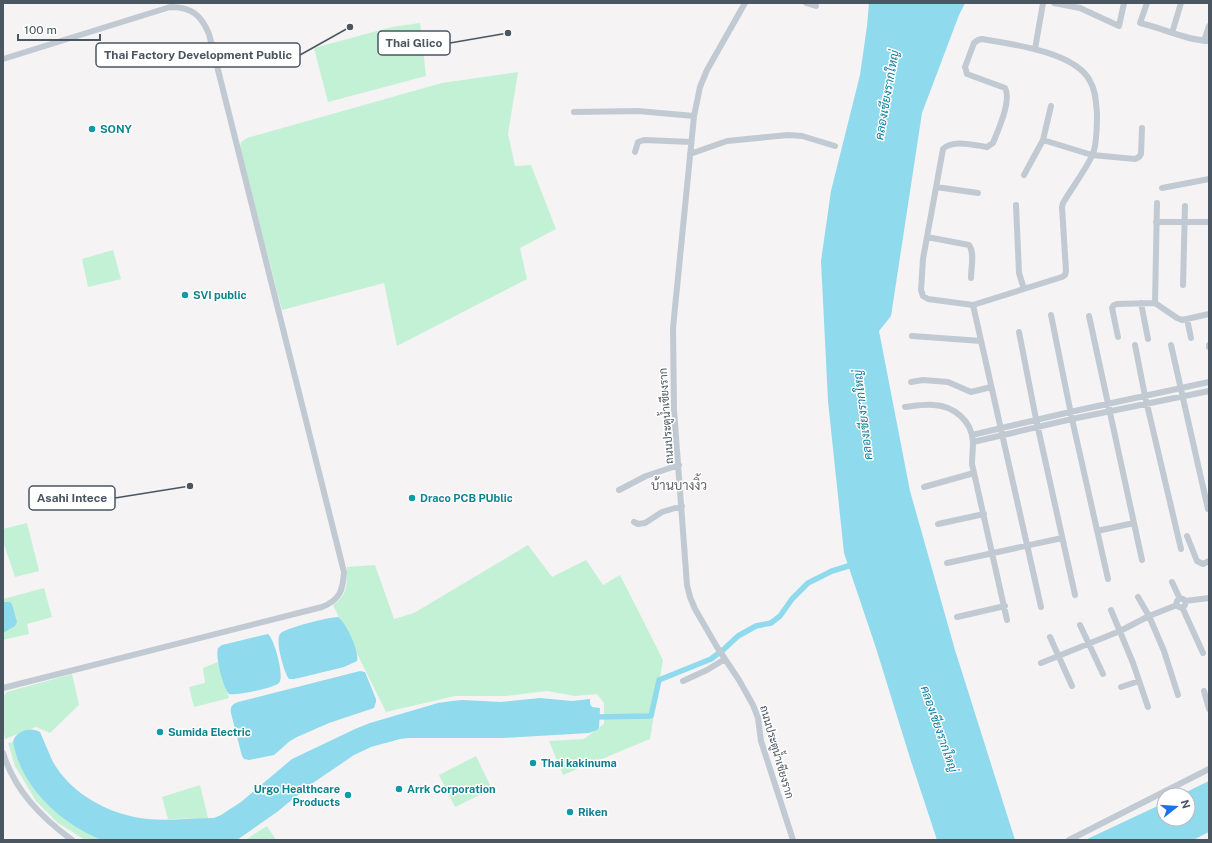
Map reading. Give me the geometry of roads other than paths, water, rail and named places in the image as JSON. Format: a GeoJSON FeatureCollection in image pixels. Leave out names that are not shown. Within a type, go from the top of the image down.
{"type":"FeatureCollection","features":[{"type":"Feature","properties":{"kind":"street","name":"ถนนประตูน้ำเชียงราก"},"geometry":{"type":"LineString","coordinates":[[745,3],[707,70],[700,87],[694,116],[672,328],[674,410],[687,585],[690,597],[695,609],[717,647],[740,680],[753,705],[758,718],[761,741],[793,840]]}},
{"type":"Feature","properties":{"kind":"street"},"geometry":{"type":"LineString","coordinates":[[806,3],[816,6]]}},
{"type":"Feature","properties":{"kind":"street"},"geometry":{"type":"LineString","coordinates":[[1035,49],[1042,3]]}},
{"type":"Feature","properties":{"kind":"street"},"geometry":{"type":"LineString","coordinates":[[1054,3],[1081,5],[1119,26],[1124,3]]}},
{"type":"Feature","properties":{"kind":"street"},"geometry":{"type":"LineString","coordinates":[[1147,3],[1140,23],[1151,25],[1172,33],[1207,41],[1209,26]]}},
{"type":"Feature","properties":{"kind":"street"},"geometry":{"type":"LineString","coordinates":[[1172,33],[1181,3]]}},
{"type":"Feature","properties":{"kind":"street"},"geometry":{"type":"LineString","coordinates":[[3,59],[170,7],[191,10],[197,14],[205,25],[209,34],[344,572],[344,580],[340,593],[333,602],[322,607],[3,688]]}},
{"type":"Feature","properties":{"kind":"street"},"geometry":{"type":"LineString","coordinates":[[982,39],[1035,49],[1058,57],[1078,67],[1090,81],[1096,100],[1097,124],[1089,154],[1062,207],[1065,275],[973,305],[928,299],[923,296],[921,290],[923,259],[942,149],[946,145],[952,144],[987,147],[991,145],[1004,116],[1007,94],[1005,88],[968,74],[964,68],[974,42],[982,39]]}},
{"type":"Feature","properties":{"kind":"street"},"geometry":{"type":"LineString","coordinates":[[1024,175],[1043,140],[1051,106]]}},
{"type":"Feature","properties":{"kind":"street"},"geometry":{"type":"LineString","coordinates":[[574,112],[638,111],[694,116]]}},
{"type":"Feature","properties":{"kind":"street"},"geometry":{"type":"LineString","coordinates":[[1043,140],[1089,154],[1135,159],[1141,154],[1142,128]]}},
{"type":"Feature","properties":{"kind":"street"},"geometry":{"type":"LineString","coordinates":[[690,154],[727,142],[788,135],[802,136],[835,146]]}},
{"type":"Feature","properties":{"kind":"street"},"geometry":{"type":"LineString","coordinates":[[635,152],[638,142],[644,140],[691,142]]}},
{"type":"Feature","properties":{"kind":"street"},"geometry":{"type":"LineString","coordinates":[[1162,188],[1209,179]]}},
{"type":"Feature","properties":{"kind":"street"},"geometry":{"type":"LineString","coordinates":[[936,187],[978,193]]}},
{"type":"Feature","properties":{"kind":"street"},"geometry":{"type":"LineString","coordinates":[[1154,303],[1157,203]]}},
{"type":"Feature","properties":{"kind":"street"},"geometry":{"type":"LineString","coordinates":[[1016,205],[1019,273],[1024,289]]}},
{"type":"Feature","properties":{"kind":"street"},"geometry":{"type":"LineString","coordinates":[[1183,285],[1185,206]]}},
{"type":"Feature","properties":{"kind":"street"},"geometry":{"type":"LineString","coordinates":[[1156,222],[1209,222]]}},
{"type":"Feature","properties":{"kind":"street"},"geometry":{"type":"LineString","coordinates":[[927,236],[969,244],[972,252],[971,278]]}},
{"type":"Feature","properties":{"kind":"street"},"geometry":{"type":"LineString","coordinates":[[1141,303],[1148,339]]}},
{"type":"Feature","properties":{"kind":"street"},"geometry":{"type":"LineString","coordinates":[[1118,337],[1112,308],[1117,304],[1154,303],[1177,318],[1187,319],[1209,314]]}},
{"type":"Feature","properties":{"kind":"street"},"geometry":{"type":"LineString","coordinates":[[973,305],[1041,607]]}},
{"type":"Feature","properties":{"kind":"street"},"geometry":{"type":"LineString","coordinates":[[1051,316],[1070,412],[1108,579]]}},
{"type":"Feature","properties":{"kind":"street"},"geometry":{"type":"LineString","coordinates":[[1089,316],[1142,560]]}},
{"type":"Feature","properties":{"kind":"street"},"geometry":{"type":"LineString","coordinates":[[1187,319],[1191,338]]}},
{"type":"Feature","properties":{"kind":"street"},"geometry":{"type":"LineString","coordinates":[[1019,332],[1036,420],[1075,595]]}},
{"type":"Feature","properties":{"kind":"street"},"geometry":{"type":"LineString","coordinates":[[912,336],[980,339]]}},
{"type":"Feature","properties":{"kind":"street"},"geometry":{"type":"LineString","coordinates":[[1135,345],[1145,396],[1181,549]]}},
{"type":"Feature","properties":{"kind":"street"},"geometry":{"type":"LineString","coordinates":[[1171,345],[1208,509]]}},
{"type":"Feature","properties":{"kind":"street"},"geometry":{"type":"LineString","coordinates":[[911,382],[923,380],[948,382],[971,392],[991,387]]}},
{"type":"Feature","properties":{"kind":"street"},"geometry":{"type":"LineString","coordinates":[[972,434],[1209,382]]}},
{"type":"Feature","properties":{"kind":"street"},"geometry":{"type":"LineString","coordinates":[[973,442],[1072,419],[1209,391]]}},
{"type":"Feature","properties":{"kind":"street"},"geometry":{"type":"LineString","coordinates":[[906,407],[934,405],[945,407],[957,413],[966,421],[972,434],[972,458],[974,473],[1007,620]]}},
{"type":"Feature","properties":{"kind":"street"},"geometry":{"type":"LineString","coordinates":[[619,490],[646,476],[679,465]]}},
{"type":"Feature","properties":{"kind":"street"},"geometry":{"type":"LineString","coordinates":[[924,487],[974,473]]}},
{"type":"Feature","properties":{"kind":"street"},"geometry":{"type":"LineString","coordinates":[[634,522],[638,524],[645,523],[662,512],[682,506]]}},
{"type":"Feature","properties":{"kind":"street"},"geometry":{"type":"LineString","coordinates":[[938,524],[984,514]]}},
{"type":"Feature","properties":{"kind":"street"},"geometry":{"type":"LineString","coordinates":[[1097,531],[1134,523]]}},
{"type":"Feature","properties":{"kind":"street"},"geometry":{"type":"LineString","coordinates":[[1187,536],[1197,561],[1203,564],[1209,561]]}},
{"type":"Feature","properties":{"kind":"street"},"geometry":{"type":"LineString","coordinates":[[947,563],[1062,538]]}},
{"type":"Feature","properties":{"kind":"street"},"geometry":{"type":"LineString","coordinates":[[1172,582],[1203,653]]}},
{"type":"Feature","properties":{"kind":"street"},"geometry":{"type":"LineString","coordinates":[[1138,597],[1149,616],[1164,651],[1178,695]]}},
{"type":"Feature","properties":{"kind":"street"},"geometry":{"type":"LineString","coordinates":[[1041,664],[1120,631],[1149,616],[1181,603],[1209,598]]}},
{"type":"Feature","properties":{"kind":"street"},"geometry":{"type":"LineString","coordinates":[[957,617],[1004,606]]}},
{"type":"Feature","properties":{"kind":"street"},"geometry":{"type":"LineString","coordinates":[[1111,610],[1133,663],[1148,707]]}},
{"type":"Feature","properties":{"kind":"street"},"geometry":{"type":"LineString","coordinates":[[1080,624],[1103,674]]}},
{"type":"Feature","properties":{"kind":"street"},"geometry":{"type":"LineString","coordinates":[[1050,637],[1060,656],[1072,686]]}},
{"type":"Feature","properties":{"kind":"street"},"geometry":{"type":"LineString","coordinates":[[683,681],[707,670],[724,658]]}},
{"type":"Feature","properties":{"kind":"street"},"geometry":{"type":"LineString","coordinates":[[1122,687],[1139,681]]}},
{"type":"Feature","properties":{"kind":"street"},"geometry":{"type":"LineString","coordinates":[[1204,691],[1209,709]]}},
{"type":"Feature","properties":{"kind":"street"},"geometry":{"type":"LineString","coordinates":[[3,753],[4,761],[14,781],[35,809],[46,820],[72,840]]}},
{"type":"Feature","properties":{"kind":"street"},"geometry":{"type":"LineString","coordinates":[[1069,840],[1209,769]]}},
{"type":"Feature","properties":{"kind":"water","name":"คลองเชียงรากใหญ่"},"geometry":{"type":"Polygon","coordinates":[[[869,3],[965,3],[959,15],[922,113],[891,316],[879,331],[910,491],[955,650],[1015,840],[937,840],[844,553],[828,401],[821,261],[831,191],[860,75],[869,3]]]}},
{"type":"Feature","properties":{"kind":"water"},"geometry":{"type":"Polygon","coordinates":[[[3,602],[10,602],[12,604],[17,622],[15,626],[3,633],[3,602]]]}},
{"type":"Feature","properties":{"kind":"water"},"geometry":{"type":"Polygon","coordinates":[[[338,617],[345,625],[352,638],[357,661],[344,667],[289,679],[279,649],[280,634],[298,626],[338,617]]]}},
{"type":"Feature","properties":{"kind":"water"},"geometry":{"type":"Polygon","coordinates":[[[268,634],[273,642],[280,666],[281,673],[279,683],[254,691],[229,694],[224,685],[220,672],[217,652],[218,648],[222,645],[268,634]]]}},
{"type":"Feature","properties":{"kind":"water"},"geometry":{"type":"Polygon","coordinates":[[[360,671],[365,672],[376,699],[374,708],[329,723],[297,737],[274,755],[249,760],[244,759],[231,713],[231,707],[234,704],[360,671]]]}},
{"type":"Feature","properties":{"kind":"water"},"geometry":{"type":"Polygon","coordinates":[[[540,698],[572,701],[590,699],[590,704],[592,707],[600,708],[599,728],[589,733],[503,738],[409,738],[371,747],[354,755],[310,785],[277,812],[237,840],[102,840],[72,824],[45,802],[34,789],[25,774],[17,758],[13,742],[14,738],[20,732],[32,729],[40,732],[52,760],[69,783],[80,793],[105,808],[133,817],[156,820],[214,818],[241,802],[292,759],[370,723],[438,703],[463,700],[501,702],[540,698]]]}},
{"type":"Feature","properties":{"kind":"water"},"geometry":{"type":"Polygon","coordinates":[[[1209,781],[1209,832],[1193,840],[1085,840],[1156,807],[1156,827],[1196,827],[1196,787],[1209,781]]]}},
{"type":"Feature","properties":{"kind":"waterway"},"geometry":{"type":"LineString","coordinates":[[594,717],[651,716],[659,680],[711,659],[738,636],[756,626],[771,623],[780,616],[792,599],[808,583],[832,571],[855,564]]}},
{"type":"Feature","properties":{"kind":"place","name":"Thai Factory Development Public"},"geometry":{"type":"Point","coordinates":[350,27]}},
{"type":"Feature","properties":{"kind":"place","name":"Thai Glico"},"geometry":{"type":"Point","coordinates":[508,33]}},
{"type":"Feature","properties":{"kind":"place","name":"SONY"},"geometry":{"type":"Point","coordinates":[92,129]}},
{"type":"Feature","properties":{"kind":"place","name":"SVI public"},"geometry":{"type":"Point","coordinates":[185,295]}},
{"type":"Feature","properties":{"kind":"place","name":"Asahi Intece"},"geometry":{"type":"Point","coordinates":[190,486]}},
{"type":"Feature","properties":{"kind":"place","name":"Draco PCB PUblic"},"geometry":{"type":"Point","coordinates":[412,498]}},
{"type":"Feature","properties":{"kind":"place","name":"Sumida Electric"},"geometry":{"type":"Point","coordinates":[160,732]}},
{"type":"Feature","properties":{"kind":"place","name":"Thai kakinuma"},"geometry":{"type":"Point","coordinates":[533,763]}},
{"type":"Feature","properties":{"kind":"place","name":"Arrk Corporation"},"geometry":{"type":"Point","coordinates":[399,789]}},
{"type":"Feature","properties":{"kind":"place","name":"Urgo Healthcare Products"},"geometry":{"type":"Point","coordinates":[348,795]}},
{"type":"Feature","properties":{"kind":"place","name":"Riken"},"geometry":{"type":"Point","coordinates":[570,812]}},
{"type":"Feature","properties":{"kind":"district","name":"บ้านบางงิ้ว"},"geometry":{"type":"Point","coordinates":[679,485]}}]}
